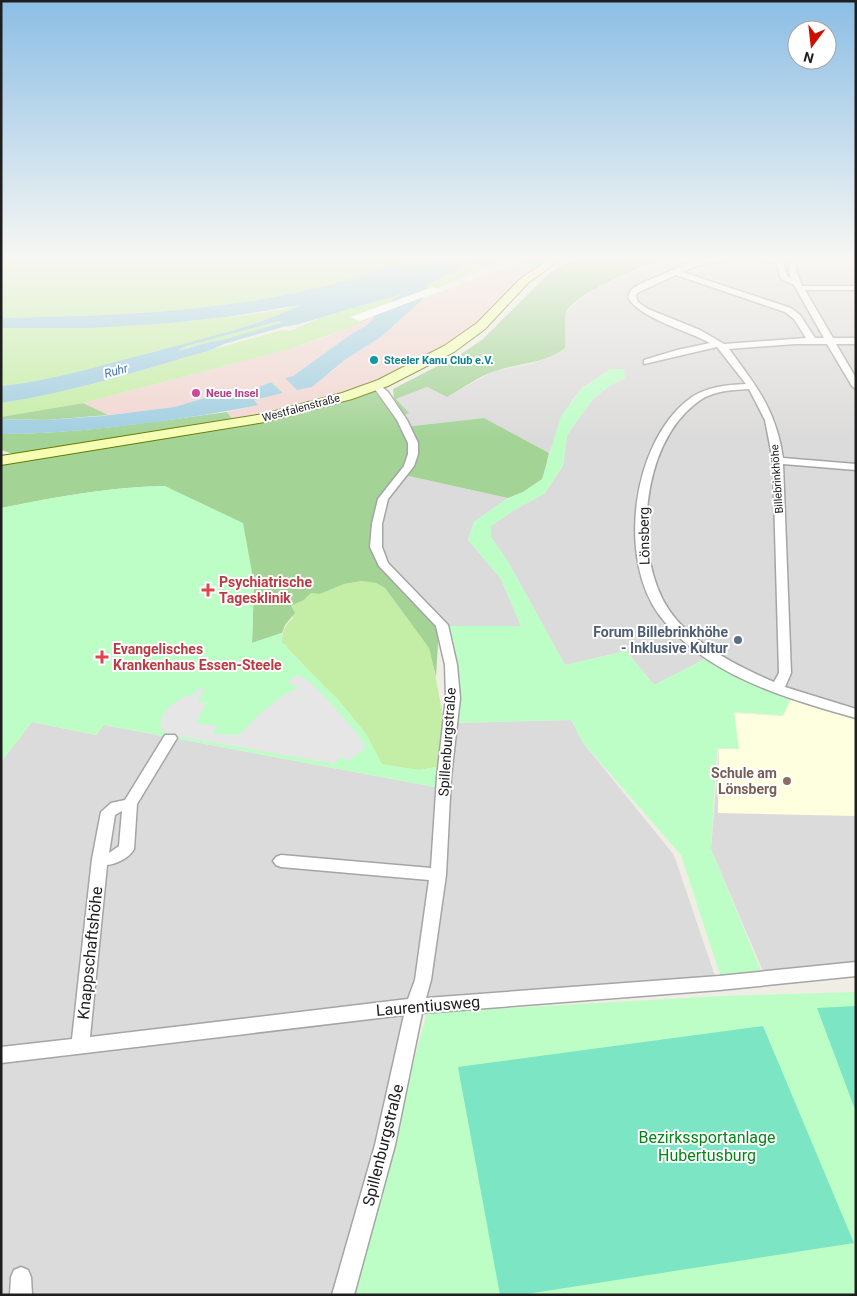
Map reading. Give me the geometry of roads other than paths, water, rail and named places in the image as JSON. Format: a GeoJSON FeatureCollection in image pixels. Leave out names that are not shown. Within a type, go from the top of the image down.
{"type":"FeatureCollection","features":[{"type":"Feature","properties":{"kind":"main road","name":"Westfalenstraße"},"geometry":{"type":"LineString","coordinates":[[1,461],[265,418],[335,400],[376,386],[435,357],[466,338],[490,317]]}},
{"type":"Feature","properties":{"kind":"street","name":"Billebrinkhöhe"},"geometry":{"type":"LineString","coordinates":[[659,317],[697,332],[721,346],[752,386],[770,420],[778,461],[784,673],[778,688]]}},
{"type":"Feature","properties":{"kind":"street"},"geometry":{"type":"LineString","coordinates":[[797,317],[812,341]]}},
{"type":"Feature","properties":{"kind":"street"},"geometry":{"type":"LineString","coordinates":[[816,317],[856,386]]}},
{"type":"Feature","properties":{"kind":"street"},"geometry":{"type":"LineString","coordinates":[[647,362],[680,352],[721,346],[812,341],[856,341]]}},
{"type":"Feature","properties":{"kind":"street","name":"Spillenburgstraße"},"geometry":{"type":"LineString","coordinates":[[343,1295],[385,1145],[415,1006],[423,980],[438,875],[444,777],[453,698],[451,665],[442,625],[383,564],[376,547],[377,524],[383,499],[409,466],[413,454],[413,443],[402,420],[383,392],[376,386]]}},
{"type":"Feature","properties":{"kind":"street","name":"Lönsberg"},"geometry":{"type":"LineString","coordinates":[[752,386],[721,388],[704,394],[684,408],[672,423],[655,454],[642,509],[642,544],[648,585],[663,612],[676,627],[721,662],[743,674],[778,688],[856,714]]}},
{"type":"Feature","properties":{"kind":"street"},"geometry":{"type":"LineString","coordinates":[[778,461],[856,467]]}},
{"type":"Feature","properties":{"kind":"street"},"geometry":{"type":"LineString","coordinates":[[100,859],[111,859],[126,849],[130,804],[170,738]]}},
{"type":"Feature","properties":{"kind":"street","name":"Knappschaftshöhe"},"geometry":{"type":"LineString","coordinates":[[80,1046],[100,859],[108,812],[116,807],[130,804]]}},
{"type":"Feature","properties":{"kind":"street"},"geometry":{"type":"LineString","coordinates":[[281,861],[438,875]]}},
{"type":"Feature","properties":{"kind":"street","name":"Laurentiusweg"},"geometry":{"type":"LineString","coordinates":[[1,1055],[415,1006],[719,983],[856,969]]}},
{"type":"Feature","properties":{"kind":"water"},"geometry":{"type":"Polygon","coordinates":[[[222,317],[89,328],[1,328],[1,318],[222,317]]]}},
{"type":"Feature","properties":{"kind":"water","name":"Ruhr"},"geometry":{"type":"Polygon","coordinates":[[[321,317],[224,344],[211,350],[107,380],[1,403],[1,386],[44,380],[85,370],[219,335],[268,319],[321,317]],[[279,321],[186,346],[177,351],[282,323],[279,321]]]}},
{"type":"Feature","properties":{"kind":"water"},"geometry":{"type":"Polygon","coordinates":[[[403,317],[381,337],[346,359],[312,387],[297,390],[285,378],[293,376],[367,325],[374,318],[403,317]]]}},
{"type":"Feature","properties":{"kind":"water"},"geometry":{"type":"Polygon","coordinates":[[[271,382],[283,393],[254,400],[258,405],[211,414],[102,428],[1,434],[1,419],[46,420],[102,416],[174,407],[215,395],[256,388],[271,382]]]}},
{"type":"Feature","properties":{"kind":"place","name":"Steeler Kanu Club e.V."},"geometry":{"type":"Point","coordinates":[374,360]}},
{"type":"Feature","properties":{"kind":"place","name":"Neue Insel"},"geometry":{"type":"Point","coordinates":[196,393]}},
{"type":"Feature","properties":{"kind":"place","name":"Psychiatrische Tagesklinik"},"geometry":{"type":"Point","coordinates":[208,590]}},
{"type":"Feature","properties":{"kind":"place","name":"Forum Billebrinkhöhe - Inklusive Kultur"},"geometry":{"type":"Point","coordinates":[738,640]}},
{"type":"Feature","properties":{"kind":"place","name":"Evangelisches Krankenhaus Essen-Steele"},"geometry":{"type":"Point","coordinates":[102,657]}},
{"type":"Feature","properties":{"kind":"place","name":"Schule am Lönsberg"},"geometry":{"type":"Point","coordinates":[787,781]}},
{"type":"Feature","properties":{"kind":"park label","name":"Bezirkssportanlage Hubertusburg"},"geometry":{"type":"Point","coordinates":[707,1146]}}]}
